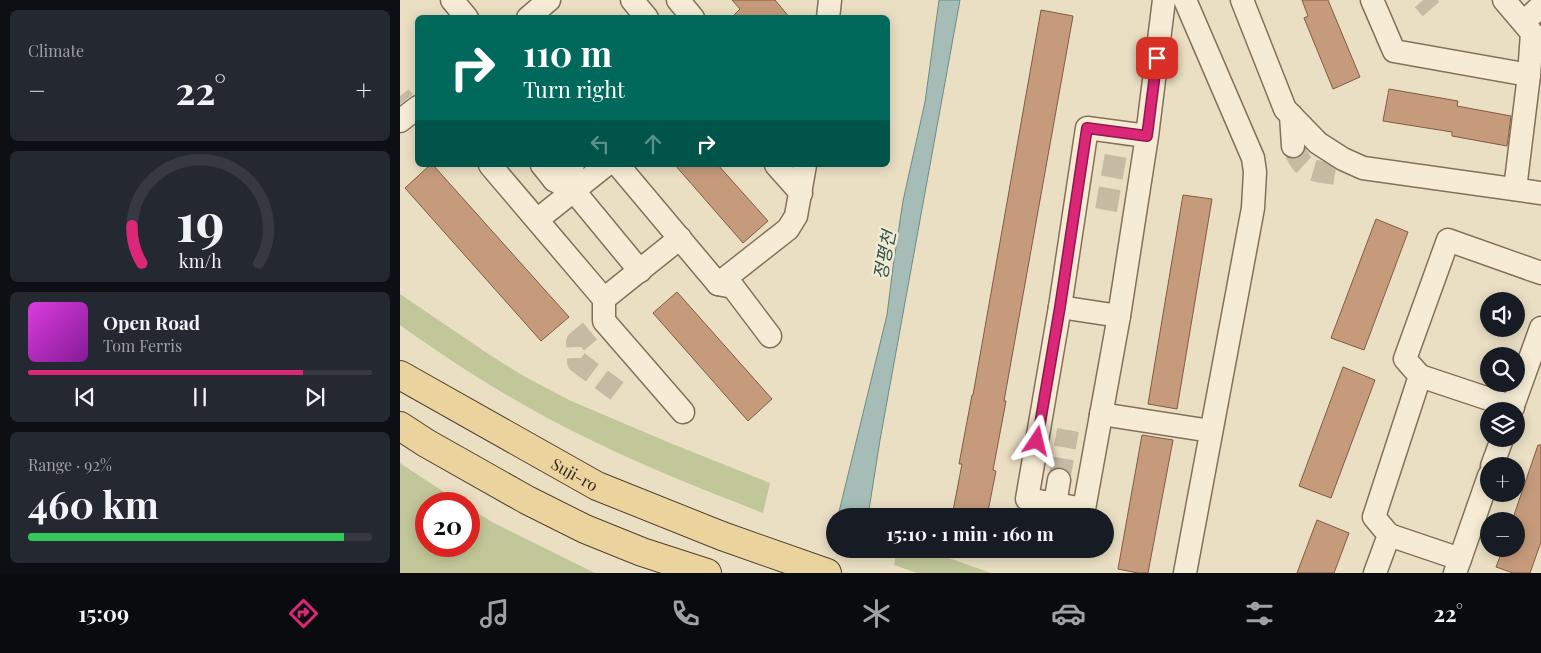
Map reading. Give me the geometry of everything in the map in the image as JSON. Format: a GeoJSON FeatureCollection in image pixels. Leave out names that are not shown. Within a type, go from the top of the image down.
{"type":"FeatureCollection","features":[{"type":"Feature","properties":{"kind":"main road","name":"Suji-ro"},"geometry":{"type":"LineString","coordinates":[[400,375],[597,486],[722,536],[827,573]]}},
{"type":"Feature","properties":{"kind":"main road"},"geometry":{"type":"LineString","coordinates":[[400,426],[519,496],[585,529],[642,552],[707,573]]}},
{"type":"Feature","properties":{"kind":"lane"},"geometry":{"type":"LineString","coordinates":[[452,0],[464,15]]}},
{"type":"Feature","properties":{"kind":"lane"},"geometry":{"type":"LineString","coordinates":[[532,15],[549,0]]}},
{"type":"Feature","properties":{"kind":"lane"},"geometry":{"type":"LineString","coordinates":[[632,0],[644,15]]}},
{"type":"Feature","properties":{"kind":"lane"},"geometry":{"type":"LineString","coordinates":[[678,0],[690,15]]}},
{"type":"Feature","properties":{"kind":"lane"},"geometry":{"type":"LineString","coordinates":[[828,15],[830,0]]}},
{"type":"Feature","properties":{"kind":"lane"},"geometry":{"type":"LineString","coordinates":[[1147,136],[1118,137],[1087,128],[1060,307],[1027,499],[1084,509],[1119,316],[1147,136],[1164,0]]}},
{"type":"Feature","properties":{"kind":"lane"},"geometry":{"type":"LineString","coordinates":[[1185,0],[1253,158],[1255,172],[1253,208],[1185,573]]}},
{"type":"Feature","properties":{"kind":"lane"},"geometry":{"type":"LineString","coordinates":[[1242,0],[1285,109],[1318,144],[1363,168],[1541,193]]}},
{"type":"Feature","properties":{"kind":"lane"},"geometry":{"type":"LineString","coordinates":[[1372,0],[1394,51],[1529,76]]}},
{"type":"Feature","properties":{"kind":"lane"},"geometry":{"type":"LineString","coordinates":[[1504,0],[1532,33],[1529,76],[1514,189]]}},
{"type":"Feature","properties":{"kind":"lane"},"geometry":{"type":"LineString","coordinates":[[1524,22],[1541,6]]}},
{"type":"Feature","properties":{"kind":"lane"},"geometry":{"type":"LineString","coordinates":[[1291,115],[1293,146]]}},
{"type":"Feature","properties":{"kind":"lane"},"geometry":{"type":"LineString","coordinates":[[492,167],[604,299]]}},
{"type":"Feature","properties":{"kind":"lane"},"geometry":{"type":"LineString","coordinates":[[548,172],[566,167]]}},
{"type":"Feature","properties":{"kind":"lane"},"geometry":{"type":"LineString","coordinates":[[537,220],[604,167]]}},
{"type":"Feature","properties":{"kind":"lane"},"geometry":{"type":"LineString","coordinates":[[620,167],[718,284],[733,287],[770,336]]}},
{"type":"Feature","properties":{"kind":"lane"},"geometry":{"type":"LineString","coordinates":[[778,167],[801,193]]}},
{"type":"Feature","properties":{"kind":"lane"},"geometry":{"type":"LineString","coordinates":[[718,284],[788,229],[796,216],[805,167]]}},
{"type":"Feature","properties":{"kind":"lane"},"geometry":{"type":"LineString","coordinates":[[548,172],[574,191],[640,270]]}},
{"type":"Feature","properties":{"kind":"lane"},"geometry":{"type":"LineString","coordinates":[[680,238],[604,299],[597,326],[683,412]]}},
{"type":"Feature","properties":{"kind":"lane"},"geometry":{"type":"LineString","coordinates":[[1492,402],[1420,376],[1405,359],[1448,240],[1541,273]]}},
{"type":"Feature","properties":{"kind":"lane"},"geometry":{"type":"LineString","coordinates":[[1060,307],[1119,316]]}},
{"type":"Feature","properties":{"kind":"lane"},"geometry":{"type":"LineString","coordinates":[[1515,402],[1541,328]]}},
{"type":"Feature","properties":{"kind":"lane"},"geometry":{"type":"LineString","coordinates":[[1420,376],[1374,517],[1389,535],[1457,566],[1480,501]]}},
{"type":"Feature","properties":{"kind":"lane"},"geometry":{"type":"LineString","coordinates":[[1102,414],[1211,431]]}},
{"type":"Feature","properties":{"kind":"lane"},"geometry":{"type":"LineString","coordinates":[[1054,504],[1059,480]]}},
{"type":"Feature","properties":{"kind":"lane"},"geometry":{"type":"LineString","coordinates":[[1375,573],[1389,535]]}},
{"type":"Feature","properties":{"kind":"green space"},"geometry":{"type":"Polygon","coordinates":[[[400,294],[520,374],[569,400],[770,483],[763,513],[616,452],[570,430],[495,388],[400,325],[400,294]]]}},
{"type":"Feature","properties":{"kind":"green space"},"geometry":{"type":"Polygon","coordinates":[[[400,463],[444,492],[415,492],[415,557],[480,557],[480,515],[595,573],[400,573],[400,463]]]}},
{"type":"Feature","properties":{"kind":"green space"},"geometry":{"type":"Polygon","coordinates":[[[895,558],[948,558],[991,573],[917,573],[894,565],[895,558]]]}},
{"type":"Feature","properties":{"kind":"water","name":"정평천"},"geometry":{"type":"Polygon","coordinates":[[[939,0],[960,0],[869,508],[840,508],[887,315],[903,201],[925,102],[939,0]]]}},
{"type":"Feature","properties":{"kind":"pier"},"geometry":{"type":"Polygon","coordinates":[[[829,558],[865,558],[864,573],[826,573],[829,558]]]}},
{"type":"Feature","properties":{"kind":"building"},"geometry":{"type":"Polygon","coordinates":[[[732,0],[775,0],[788,15],[734,15],[740,9],[732,0]]]}},
{"type":"Feature","properties":{"kind":"building"},"geometry":{"type":"Polygon","coordinates":[[[1302,0],[1328,0],[1360,77],[1333,89],[1304,18],[1308,16],[1302,0]]]}},
{"type":"Feature","properties":{"kind":"building"},"geometry":{"type":"Polygon","coordinates":[[[1041,10],[1073,16],[1004,401],[1006,401],[993,470],[996,471],[989,508],[954,508],[962,464],[959,464],[973,395],[1041,10]]]}},
{"type":"Feature","properties":{"kind":"building"},"geometry":{"type":"Polygon","coordinates":[[[1389,89],[1458,101],[1457,106],[1511,116],[1507,146],[1452,136],[1452,132],[1383,121],[1389,89]]]}},
{"type":"Feature","properties":{"kind":"building"},"geometry":{"type":"Polygon","coordinates":[[[428,167],[435,167],[569,317],[541,341],[405,188],[428,167]]]}},
{"type":"Feature","properties":{"kind":"building"},"geometry":{"type":"Polygon","coordinates":[[[677,167],[720,167],[768,221],[743,243],[677,167]]]}},
{"type":"Feature","properties":{"kind":"building"},"geometry":{"type":"Polygon","coordinates":[[[1183,195],[1212,199],[1177,409],[1148,404],[1183,195]]]}},
{"type":"Feature","properties":{"kind":"building"},"geometry":{"type":"Polygon","coordinates":[[[1376,219],[1408,232],[1364,350],[1331,338],[1376,219]]]}},
{"type":"Feature","properties":{"kind":"building"},"geometry":{"type":"Polygon","coordinates":[[[677,292],[772,399],[748,421],[653,313],[677,292]]]}},
{"type":"Feature","properties":{"kind":"building"},"geometry":{"type":"Polygon","coordinates":[[[1343,367],[1375,380],[1331,498],[1299,486],[1343,367]]]}},
{"type":"Feature","properties":{"kind":"building"},"geometry":{"type":"Polygon","coordinates":[[[1142,435],[1173,440],[1148,573],[1118,569],[1142,435]]]}},
{"type":"Feature","properties":{"kind":"building"},"geometry":{"type":"Polygon","coordinates":[[[1538,445],[1541,445],[1541,542],[1530,573],[1513,573],[1496,567],[1500,557],[1525,557],[1525,512],[1515,512],[1518,502],[1525,502],[1525,483],[1538,445]]]}},
{"type":"Feature","properties":{"kind":"building"},"geometry":{"type":"Polygon","coordinates":[[[1317,520],[1349,533],[1334,573],[1297,573],[1317,520]]]}},
{"type":"Feature","properties":{"kind":"tunnel"},"geometry":{"type":"LineString","coordinates":[[1423,0],[1431,9]]}},
{"type":"Feature","properties":{"kind":"tunnel"},"geometry":{"type":"LineString","coordinates":[[400,96],[404,101]]}},
{"type":"Feature","properties":{"kind":"tunnel"},"geometry":{"type":"LineString","coordinates":[[1106,210],[1118,142]]}},
{"type":"Feature","properties":{"kind":"tunnel"},"geometry":{"type":"LineString","coordinates":[[1293,146],[1304,165],[1320,172],[1336,174]]}},
{"type":"Feature","properties":{"kind":"tunnel"},"geometry":{"type":"LineString","coordinates":[[590,331],[577,342],[578,362],[617,391]]}},
{"type":"Feature","properties":{"kind":"tunnel"},"geometry":{"type":"LineString","coordinates":[[1059,480],[1068,430]]}},
{"type":"Feature","properties":{"kind":"route"},"geometry":{"type":"LineString","coordinates":[[1037,441],[1060,307],[1087,128],[1147,136],[1157,58]]}}]}
